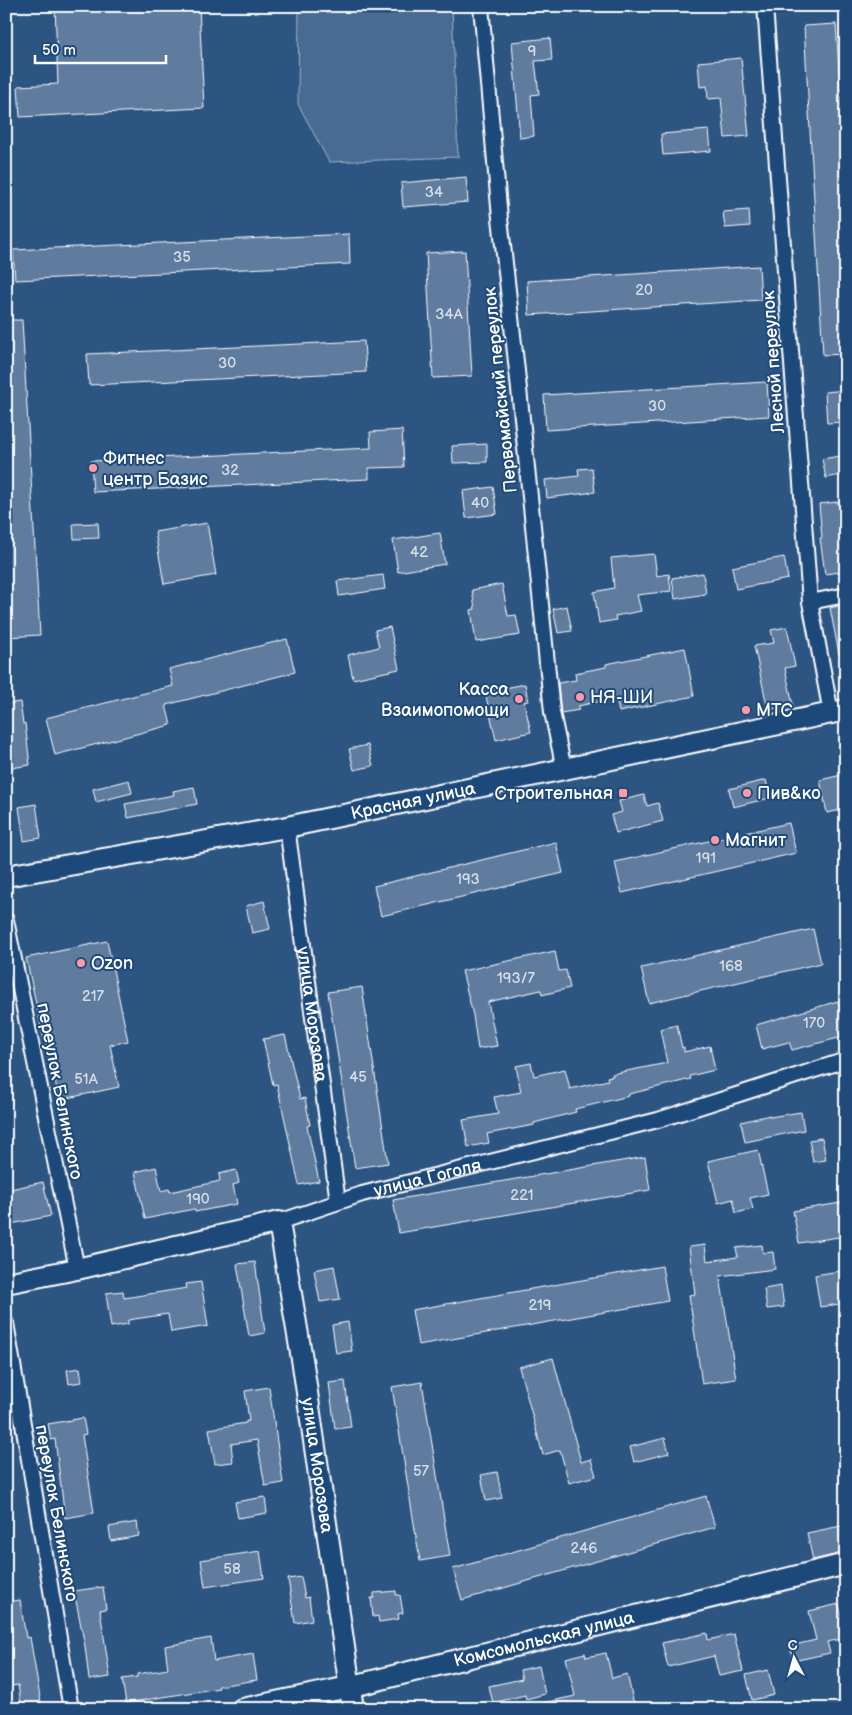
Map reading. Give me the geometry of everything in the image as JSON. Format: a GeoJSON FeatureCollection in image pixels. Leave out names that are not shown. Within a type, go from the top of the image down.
{"type":"FeatureCollection","features":[{"type":"Feature","properties":{"kind":"street","name":"Первомайский переулок"},"geometry":{"type":"LineString","coordinates":[[481,6],[500,218],[552,712],[564,769]]}},
{"type":"Feature","properties":{"kind":"street","name":"Лесной переулок"},"geometry":{"type":"LineString","coordinates":[[765,6],[810,602],[838,712]]}},
{"type":"Feature","properties":{"kind":"street"},"geometry":{"type":"LineString","coordinates":[[810,602],[846,595]]}},
{"type":"Feature","properties":{"kind":"street","name":"Красная улица"},"geometry":{"type":"LineString","coordinates":[[6,876],[287,827],[838,712]]}},
{"type":"Feature","properties":{"kind":"street","name":"улица Морозова"},"geometry":{"type":"LineString","coordinates":[[287,827],[338,1202]]}},
{"type":"Feature","properties":{"kind":"street","name":"переулок Белинского"},"geometry":{"type":"LineString","coordinates":[[6,920],[77,1269]]}},
{"type":"Feature","properties":{"kind":"street","name":"улица Гоголя"},"geometry":{"type":"LineString","coordinates":[[6,1284],[279,1222],[362,1194],[658,1120],[846,1060]]}},
{"type":"Feature","properties":{"kind":"street","name":"улица Морозова"},"geometry":{"type":"LineString","coordinates":[[279,1222],[303,1365],[353,1709]]}},
{"type":"Feature","properties":{"kind":"street","name":"переулок Белинского"},"geometry":{"type":"LineString","coordinates":[[6,1323],[71,1709]]}},
{"type":"Feature","properties":{"kind":"street","name":"Комсомольская улица"},"geometry":{"type":"LineString","coordinates":[[242,1709],[349,1687],[846,1564]]}},
{"type":"Feature","properties":{"kind":"shaded area"},"geometry":{"type":"Polygon","coordinates":[[[299,6],[452,6],[458,157],[329,162],[298,104],[299,6]]]}},
{"type":"Feature","properties":{"kind":"building"},"geometry":{"type":"Polygon","coordinates":[[[55,6],[199,6],[204,108],[20,117],[18,86],[58,84],[55,6]]]}},
{"type":"Feature","properties":{"kind":"building"},"geometry":{"type":"Polygon","coordinates":[[[836,24],[846,178],[846,354],[823,355],[804,26],[836,24]]]}},
{"type":"Feature","properties":{"kind":"building"},"geometry":{"type":"Polygon","coordinates":[[[550,38],[552,60],[535,61],[539,94],[531,95],[534,136],[520,138],[512,42],[550,38]]]}},
{"type":"Feature","properties":{"kind":"building"},"geometry":{"type":"Polygon","coordinates":[[[741,58],[749,136],[725,138],[721,98],[708,99],[707,86],[700,87],[698,62],[741,58]]]}},
{"type":"Feature","properties":{"kind":"building"},"geometry":{"type":"Polygon","coordinates":[[[709,130],[711,151],[663,155],[661,134],[709,130]]]}},
{"type":"Feature","properties":{"kind":"building"},"geometry":{"type":"Polygon","coordinates":[[[466,177],[468,202],[403,207],[401,183],[466,177]]]}},
{"type":"Feature","properties":{"kind":"building"},"geometry":{"type":"Polygon","coordinates":[[[749,210],[750,226],[725,228],[723,212],[749,210]]]}},
{"type":"Feature","properties":{"kind":"building"},"geometry":{"type":"Polygon","coordinates":[[[349,234],[350,264],[15,280],[13,250],[349,234]]]}},
{"type":"Feature","properties":{"kind":"building"},"geometry":{"type":"Polygon","coordinates":[[[465,251],[472,376],[433,378],[426,253],[465,251]]]}},
{"type":"Feature","properties":{"kind":"building"},"geometry":{"type":"Polygon","coordinates":[[[759,266],[761,300],[529,315],[527,281],[759,266]]]}},
{"type":"Feature","properties":{"kind":"building"},"geometry":{"type":"Polygon","coordinates":[[[6,320],[22,320],[40,635],[7,637],[6,320]]]}},
{"type":"Feature","properties":{"kind":"building"},"geometry":{"type":"Polygon","coordinates":[[[364,341],[366,372],[89,385],[87,354],[364,341]]]}},
{"type":"Feature","properties":{"kind":"building"},"geometry":{"type":"Polygon","coordinates":[[[767,382],[769,416],[546,430],[544,395],[767,382]]]}},
{"type":"Feature","properties":{"kind":"building"},"geometry":{"type":"Polygon","coordinates":[[[846,390],[846,422],[827,423],[825,392],[846,390]]]}},
{"type":"Feature","properties":{"kind":"building"},"geometry":{"type":"Polygon","coordinates":[[[402,430],[404,467],[369,468],[369,479],[93,492],[91,461],[371,448],[370,432],[402,430]]]}},
{"type":"Feature","properties":{"kind":"building"},"geometry":{"type":"Polygon","coordinates":[[[487,444],[487,462],[453,463],[452,446],[487,444]]]}},
{"type":"Feature","properties":{"kind":"building"},"geometry":{"type":"Polygon","coordinates":[[[846,455],[846,474],[826,478],[822,459],[846,455]]]}},
{"type":"Feature","properties":{"kind":"building"},"geometry":{"type":"Polygon","coordinates":[[[592,468],[595,492],[547,498],[545,480],[579,476],[578,469],[592,468]]]}},
{"type":"Feature","properties":{"kind":"building"},"geometry":{"type":"Polygon","coordinates":[[[493,487],[497,514],[466,518],[463,491],[493,487]]]}},
{"type":"Feature","properties":{"kind":"building"},"geometry":{"type":"Polygon","coordinates":[[[846,501],[846,571],[825,574],[820,538],[822,538],[819,504],[846,501]]]}},
{"type":"Feature","properties":{"kind":"building"},"geometry":{"type":"Polygon","coordinates":[[[98,523],[99,538],[74,539],[73,524],[98,523]]]}},
{"type":"Feature","properties":{"kind":"building"},"geometry":{"type":"Polygon","coordinates":[[[207,523],[216,575],[164,584],[155,532],[207,523]]]}},
{"type":"Feature","properties":{"kind":"building"},"geometry":{"type":"Polygon","coordinates":[[[440,533],[445,564],[398,572],[393,540],[440,533]]]}},
{"type":"Feature","properties":{"kind":"building"},"geometry":{"type":"Polygon","coordinates":[[[654,554],[657,576],[669,574],[671,591],[637,595],[641,611],[615,616],[616,620],[599,623],[594,592],[614,588],[611,558],[654,554]]]}},
{"type":"Feature","properties":{"kind":"building"},"geometry":{"type":"Polygon","coordinates":[[[784,557],[788,579],[736,589],[732,567],[784,557]]]}},
{"type":"Feature","properties":{"kind":"building"},"geometry":{"type":"Polygon","coordinates":[[[703,573],[706,594],[675,599],[672,578],[703,573]]]}},
{"type":"Feature","properties":{"kind":"building"},"geometry":{"type":"Polygon","coordinates":[[[383,575],[385,589],[339,596],[337,581],[383,575]]]}},
{"type":"Feature","properties":{"kind":"building"},"geometry":{"type":"Polygon","coordinates":[[[502,584],[508,616],[516,615],[520,635],[476,642],[471,610],[475,609],[472,590],[502,584]]]}},
{"type":"Feature","properties":{"kind":"building"},"geometry":{"type":"Polygon","coordinates":[[[846,604],[846,654],[839,654],[830,608],[846,604]]]}},
{"type":"Feature","properties":{"kind":"building"},"geometry":{"type":"Polygon","coordinates":[[[567,606],[572,631],[558,633],[553,609],[567,606]]]}},
{"type":"Feature","properties":{"kind":"building"},"geometry":{"type":"Polygon","coordinates":[[[390,627],[399,669],[353,679],[348,655],[379,647],[375,630],[390,627]]]}},
{"type":"Feature","properties":{"kind":"building"},"geometry":{"type":"Polygon","coordinates":[[[787,627],[795,666],[785,668],[793,705],[768,710],[754,646],[774,643],[771,630],[787,627]]]}},
{"type":"Feature","properties":{"kind":"building"},"geometry":{"type":"Polygon","coordinates":[[[287,639],[295,672],[166,705],[171,725],[55,755],[46,718],[173,686],[169,669],[287,639]]]}},
{"type":"Feature","properties":{"kind":"building"},"geometry":{"type":"Polygon","coordinates":[[[685,648],[694,696],[619,712],[616,698],[578,706],[579,710],[561,713],[558,683],[576,680],[575,673],[606,667],[606,664],[685,648]]]}},
{"type":"Feature","properties":{"kind":"building"},"geometry":{"type":"Polygon","coordinates":[[[525,684],[528,701],[524,702],[531,732],[496,740],[485,692],[525,684]]]}},
{"type":"Feature","properties":{"kind":"building"},"geometry":{"type":"Polygon","coordinates":[[[20,702],[23,724],[25,723],[30,765],[11,768],[6,704],[20,702]]]}},
{"type":"Feature","properties":{"kind":"building"},"geometry":{"type":"Polygon","coordinates":[[[368,745],[373,766],[354,770],[349,749],[368,745]]]}},
{"type":"Feature","properties":{"kind":"building"},"geometry":{"type":"Polygon","coordinates":[[[846,774],[846,809],[827,813],[820,780],[846,774]]]}},
{"type":"Feature","properties":{"kind":"building"},"geometry":{"type":"Polygon","coordinates":[[[129,780],[132,793],[96,802],[93,789],[129,780]]]}},
{"type":"Feature","properties":{"kind":"building"},"geometry":{"type":"Polygon","coordinates":[[[766,780],[770,798],[733,807],[729,789],[766,780]]]}},
{"type":"Feature","properties":{"kind":"building"},"geometry":{"type":"Polygon","coordinates":[[[194,787],[197,804],[128,818],[125,804],[174,795],[173,791],[194,787]]]}},
{"type":"Feature","properties":{"kind":"building"},"geometry":{"type":"Polygon","coordinates":[[[644,795],[647,806],[658,803],[663,821],[616,833],[611,815],[622,812],[619,801],[644,795]]]}},
{"type":"Feature","properties":{"kind":"building"},"geometry":{"type":"Polygon","coordinates":[[[36,804],[41,838],[24,841],[19,807],[36,804]]]}},
{"type":"Feature","properties":{"kind":"building"},"geometry":{"type":"Polygon","coordinates":[[[789,823],[796,853],[622,893],[615,862],[789,823]]]}},
{"type":"Feature","properties":{"kind":"building"},"geometry":{"type":"Polygon","coordinates":[[[556,842],[563,873],[381,916],[374,886],[556,842]]]}},
{"type":"Feature","properties":{"kind":"building"},"geometry":{"type":"Polygon","coordinates":[[[264,901],[270,929],[252,933],[246,906],[264,901]]]}},
{"type":"Feature","properties":{"kind":"building"},"geometry":{"type":"Polygon","coordinates":[[[813,929],[821,963],[649,1003],[641,968],[813,929]]]}},
{"type":"Feature","properties":{"kind":"building"},"geometry":{"type":"Polygon","coordinates":[[[107,941],[128,1041],[110,1045],[119,1087],[59,1100],[26,958],[107,941]]]}},
{"type":"Feature","properties":{"kind":"building"},"geometry":{"type":"Polygon","coordinates":[[[555,951],[559,971],[566,970],[570,988],[542,995],[541,990],[488,1002],[497,1046],[478,1049],[473,1015],[462,971],[555,951]]]}},
{"type":"Feature","properties":{"kind":"building"},"geometry":{"type":"Polygon","coordinates":[[[362,987],[388,1163],[355,1168],[328,992],[362,987]]]}},
{"type":"Feature","properties":{"kind":"building"},"geometry":{"type":"Polygon","coordinates":[[[838,1001],[846,1029],[846,1036],[792,1050],[789,1042],[762,1049],[756,1025],[838,1001]]]}},
{"type":"Feature","properties":{"kind":"building"},"geometry":{"type":"Polygon","coordinates":[[[677,1025],[684,1052],[710,1046],[715,1070],[690,1076],[691,1079],[575,1109],[576,1112],[534,1123],[534,1125],[487,1134],[489,1143],[468,1147],[463,1120],[498,1114],[494,1097],[521,1092],[516,1066],[531,1063],[534,1076],[565,1069],[570,1089],[608,1080],[607,1077],[613,1076],[612,1074],[667,1063],[660,1029],[677,1025]]]}},
{"type":"Feature","properties":{"kind":"building"},"geometry":{"type":"Polygon","coordinates":[[[285,1035],[300,1099],[305,1098],[310,1125],[307,1126],[319,1181],[299,1185],[277,1084],[273,1085],[263,1039],[285,1035]]]}},
{"type":"Feature","properties":{"kind":"building"},"geometry":{"type":"Polygon","coordinates":[[[801,1112],[804,1130],[745,1142],[741,1122],[770,1115],[770,1117],[801,1112]]]}},
{"type":"Feature","properties":{"kind":"building"},"geometry":{"type":"Polygon","coordinates":[[[822,1138],[826,1160],[813,1162],[809,1140],[822,1138]]]}},
{"type":"Feature","properties":{"kind":"building"},"geometry":{"type":"Polygon","coordinates":[[[758,1150],[768,1194],[750,1198],[753,1209],[736,1213],[733,1199],[718,1203],[708,1161],[758,1150]]]}},
{"type":"Feature","properties":{"kind":"building"},"geometry":{"type":"Polygon","coordinates":[[[645,1157],[650,1190],[399,1233],[393,1200],[645,1157]]]}},
{"type":"Feature","properties":{"kind":"building"},"geometry":{"type":"Polygon","coordinates":[[[156,1167],[161,1191],[169,1189],[170,1192],[220,1181],[219,1174],[236,1170],[239,1183],[233,1185],[237,1204],[195,1212],[194,1209],[145,1219],[135,1172],[156,1167]]]}},
{"type":"Feature","properties":{"kind":"building"},"geometry":{"type":"Polygon","coordinates":[[[43,1182],[51,1216],[6,1225],[6,1190],[43,1182]]]}},
{"type":"Feature","properties":{"kind":"building"},"geometry":{"type":"Polygon","coordinates":[[[846,1202],[846,1236],[799,1243],[793,1211],[846,1202]]]}},
{"type":"Feature","properties":{"kind":"building"},"geometry":{"type":"Polygon","coordinates":[[[705,1245],[707,1261],[738,1257],[736,1248],[762,1245],[763,1253],[773,1252],[775,1269],[720,1276],[736,1379],[702,1384],[689,1295],[695,1294],[689,1247],[705,1245]]]}},
{"type":"Feature","properties":{"kind":"building"},"geometry":{"type":"Polygon","coordinates":[[[255,1262],[265,1333],[249,1336],[237,1264],[255,1262]]]}},
{"type":"Feature","properties":{"kind":"building"},"geometry":{"type":"Polygon","coordinates":[[[334,1266],[340,1299],[320,1302],[314,1270],[334,1266]]]}},
{"type":"Feature","properties":{"kind":"building"},"geometry":{"type":"Polygon","coordinates":[[[662,1266],[668,1301],[418,1345],[412,1310],[662,1266]]]}},
{"type":"Feature","properties":{"kind":"building"},"geometry":{"type":"Polygon","coordinates":[[[846,1270],[846,1303],[820,1307],[815,1275],[846,1270]]]}},
{"type":"Feature","properties":{"kind":"building"},"geometry":{"type":"Polygon","coordinates":[[[201,1282],[208,1326],[171,1332],[168,1314],[128,1320],[128,1324],[111,1327],[106,1293],[123,1291],[124,1298],[187,1288],[186,1284],[201,1282]]]}},
{"type":"Feature","properties":{"kind":"building"},"geometry":{"type":"Polygon","coordinates":[[[781,1286],[784,1307],[767,1309],[764,1289],[781,1286]]]}},
{"type":"Feature","properties":{"kind":"building"},"geometry":{"type":"Polygon","coordinates":[[[348,1322],[352,1351],[336,1353],[332,1325],[348,1322]]]}},
{"type":"Feature","properties":{"kind":"building"},"geometry":{"type":"Polygon","coordinates":[[[553,1358],[581,1462],[591,1459],[596,1476],[569,1483],[560,1450],[543,1455],[519,1367],[553,1358]]]}},
{"type":"Feature","properties":{"kind":"building"},"geometry":{"type":"Polygon","coordinates":[[[80,1368],[82,1382],[69,1384],[67,1370],[80,1368]]]}},
{"type":"Feature","properties":{"kind":"building"},"geometry":{"type":"Polygon","coordinates":[[[345,1381],[351,1427],[335,1429],[329,1383],[345,1381]]]}},
{"type":"Feature","properties":{"kind":"building"},"geometry":{"type":"Polygon","coordinates":[[[422,1382],[450,1556],[420,1561],[392,1387],[422,1382]]]}},
{"type":"Feature","properties":{"kind":"building"},"geometry":{"type":"Polygon","coordinates":[[[269,1387],[283,1483],[265,1486],[257,1440],[231,1444],[233,1462],[215,1464],[209,1429],[249,1421],[245,1391],[269,1387]]]}},
{"type":"Feature","properties":{"kind":"building"},"geometry":{"type":"Polygon","coordinates":[[[83,1418],[86,1434],[82,1435],[94,1513],[65,1518],[55,1439],[51,1440],[48,1424],[83,1418]]]}},
{"type":"Feature","properties":{"kind":"building"},"geometry":{"type":"Polygon","coordinates":[[[665,1438],[669,1453],[634,1462],[630,1447],[665,1438]]]}},
{"type":"Feature","properties":{"kind":"building"},"geometry":{"type":"Polygon","coordinates":[[[497,1472],[502,1498],[486,1501],[481,1475],[497,1472]]]}},
{"type":"Feature","properties":{"kind":"building"},"geometry":{"type":"Polygon","coordinates":[[[706,1496],[715,1527],[462,1600],[453,1569],[706,1496]]]}},
{"type":"Feature","properties":{"kind":"building"},"geometry":{"type":"Polygon","coordinates":[[[265,1497],[267,1513],[238,1518],[235,1502],[265,1497]]]}},
{"type":"Feature","properties":{"kind":"building"},"geometry":{"type":"Polygon","coordinates":[[[137,1522],[139,1536],[111,1541],[109,1527],[137,1522]]]}},
{"type":"Feature","properties":{"kind":"building"},"geometry":{"type":"Polygon","coordinates":[[[846,1525],[846,1552],[813,1560],[807,1533],[846,1525]]]}},
{"type":"Feature","properties":{"kind":"building"},"geometry":{"type":"Polygon","coordinates":[[[260,1551],[264,1578],[205,1587],[201,1560],[260,1551]]]}},
{"type":"Feature","properties":{"kind":"building"},"geometry":{"type":"Polygon","coordinates":[[[301,1577],[305,1598],[309,1597],[312,1620],[295,1623],[288,1579],[301,1577]]]}},
{"type":"Feature","properties":{"kind":"building"},"geometry":{"type":"Polygon","coordinates":[[[103,1587],[106,1609],[100,1610],[110,1677],[89,1680],[85,1646],[74,1591],[103,1587]]]}},
{"type":"Feature","properties":{"kind":"building"},"geometry":{"type":"Polygon","coordinates":[[[396,1591],[396,1595],[400,1595],[403,1613],[398,1614],[399,1619],[379,1622],[378,1616],[373,1617],[371,1598],[374,1598],[374,1593],[396,1591]]]}},
{"type":"Feature","properties":{"kind":"building"},"geometry":{"type":"Polygon","coordinates":[[[20,1600],[26,1638],[30,1637],[42,1709],[22,1709],[18,1685],[11,1686],[6,1653],[6,1602],[20,1600]]]}},
{"type":"Feature","properties":{"kind":"building"},"geometry":{"type":"Polygon","coordinates":[[[839,1604],[846,1638],[827,1642],[830,1653],[793,1661],[790,1646],[816,1640],[809,1611],[839,1604]]]}},
{"type":"Feature","properties":{"kind":"building"},"geometry":{"type":"Polygon","coordinates":[[[707,1633],[708,1640],[734,1634],[743,1671],[719,1676],[714,1656],[668,1667],[662,1643],[707,1633]]]}},
{"type":"Feature","properties":{"kind":"building"},"geometry":{"type":"Polygon","coordinates":[[[211,1638],[214,1661],[253,1654],[257,1680],[126,1703],[122,1679],[137,1677],[137,1674],[168,1669],[165,1646],[211,1638]]]}},
{"type":"Feature","properties":{"kind":"building"},"geometry":{"type":"Polygon","coordinates":[[[585,1653],[586,1657],[606,1653],[612,1678],[627,1674],[635,1709],[543,1709],[543,1703],[575,1696],[566,1658],[585,1653]]]}},
{"type":"Feature","properties":{"kind":"building"},"geometry":{"type":"Polygon","coordinates":[[[539,1666],[545,1694],[526,1699],[525,1695],[493,1703],[489,1686],[522,1679],[520,1670],[539,1666]]]}},
{"type":"Feature","properties":{"kind":"building"},"geometry":{"type":"Polygon","coordinates":[[[768,1670],[774,1695],[752,1700],[746,1675],[768,1670]]]}},
{"type":"Feature","properties":{"kind":"place","name":"Фитнес центр Базис"},"geometry":{"type":"Point","coordinates":[93,468]}},
{"type":"Feature","properties":{"kind":"place","name":"НЯ-ШИ"},"geometry":{"type":"Point","coordinates":[580,697]}},
{"type":"Feature","properties":{"kind":"place","name":"Касса Взаимопомощи"},"geometry":{"type":"Point","coordinates":[519,699]}},
{"type":"Feature","properties":{"kind":"place","name":"МТС"},"geometry":{"type":"Point","coordinates":[746,710]}},
{"type":"Feature","properties":{"kind":"place","name":"Строительная"},"geometry":{"type":"Point","coordinates":[623,793]}},
{"type":"Feature","properties":{"kind":"place","name":"Пив&ко"},"geometry":{"type":"Point","coordinates":[747,793]}},
{"type":"Feature","properties":{"kind":"place","name":"Магнит"},"geometry":{"type":"Point","coordinates":[715,840]}},
{"type":"Feature","properties":{"kind":"place","name":"Ozon"},"geometry":{"type":"Point","coordinates":[81,963]}}]}
